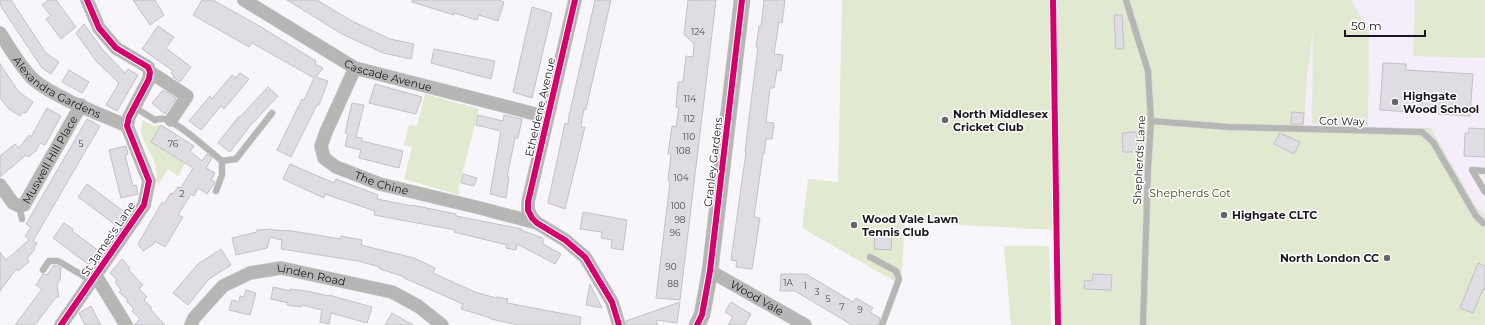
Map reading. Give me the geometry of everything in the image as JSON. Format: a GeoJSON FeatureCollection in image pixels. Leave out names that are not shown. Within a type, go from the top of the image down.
{"type":"FeatureCollection","features":[{"type":"Feature","properties":{"kind":"street"},"geometry":{"type":"LineString","coordinates":[[87,0],[99,28],[116,48],[148,67],[150,72],[187,96],[171,120]]}},
{"type":"Feature","properties":{"kind":"street","name":"Cascade Avenue"},"geometry":{"type":"LineString","coordinates":[[244,0],[355,68],[548,117]]}},
{"type":"Feature","properties":{"kind":"street","name":"Etheldene Avenue"},"geometry":{"type":"LineString","coordinates":[[534,220],[528,210],[528,202],[575,0]]}},
{"type":"Feature","properties":{"kind":"street","name":"Cranley Gardens"},"geometry":{"type":"LineString","coordinates":[[696,325],[702,314],[710,271],[742,0]]}},
{"type":"Feature","properties":{"kind":"street","name":"Alexandra Gardens"},"geometry":{"type":"LineString","coordinates":[[0,33],[34,80],[61,96],[127,126]]}},
{"type":"Feature","properties":{"kind":"street","name":"The Chine"},"geometry":{"type":"LineString","coordinates":[[355,68],[321,146],[324,158],[336,167],[380,184],[534,220],[565,240],[585,257],[612,302],[619,325]]}},
{"type":"Feature","properties":{"kind":"street"},"geometry":{"type":"LineString","coordinates":[[127,126],[129,116],[149,79],[150,72]]}},
{"type":"Feature","properties":{"kind":"street","name":"Muswell Hill Place"},"geometry":{"type":"LineString","coordinates":[[0,185],[20,213],[81,105]]}},
{"type":"Feature","properties":{"kind":"street","name":"St James's Lane"},"geometry":{"type":"LineString","coordinates":[[61,325],[144,205],[148,181],[127,126]]}},
{"type":"Feature","properties":{"kind":"street","name":"Linden Road"},"geometry":{"type":"LineString","coordinates":[[191,325],[194,318],[223,286],[250,272],[281,268],[392,292],[418,306],[442,325]]}},
{"type":"Feature","properties":{"kind":"street","name":"Wood Vale"},"geometry":{"type":"LineString","coordinates":[[710,271],[805,325]]}},
{"type":"Feature","properties":{"kind":"street"},"geometry":{"type":"LineString","coordinates":[[94,279],[126,325]]}},
{"type":"Feature","properties":{"kind":"lane","name":"Shepherds Lane"},"geometry":{"type":"LineString","coordinates":[[1126,0],[1148,72],[1151,120],[1143,325]]}},
{"type":"Feature","properties":{"kind":"lane"},"geometry":{"type":"LineString","coordinates":[[134,107],[156,120],[160,118],[165,120],[187,133],[222,161],[236,160],[272,112]]}},
{"type":"Feature","properties":{"kind":"lane","name":"Cot Way"},"geometry":{"type":"LineString","coordinates":[[1151,120],[1229,128],[1422,132],[1434,142],[1476,216],[1483,223]]}},
{"type":"Feature","properties":{"kind":"lane"},"geometry":{"type":"LineString","coordinates":[[216,191],[222,175],[222,161]]}},
{"type":"Feature","properties":{"kind":"lane"},"geometry":{"type":"LineString","coordinates":[[1485,171],[1472,170],[1485,192]]}},
{"type":"Feature","properties":{"kind":"lane"},"geometry":{"type":"LineString","coordinates":[[870,258],[896,271],[899,279],[882,325]]}},
{"type":"Feature","properties":{"kind":"lane"},"geometry":{"type":"LineString","coordinates":[[43,270],[49,261],[58,260],[94,279]]}},
{"type":"Feature","properties":{"kind":"shaded area","name":"Highgate Wood School"},"geometry":{"type":"Polygon","coordinates":[[[1319,0],[1485,0],[1485,214],[1476,207],[1431,128],[1304,127],[1309,65],[1319,0]]]}},
{"type":"Feature","properties":{"kind":"green space","name":"North Middlesex Cricket Club"},"geometry":{"type":"Polygon","coordinates":[[[842,0],[1050,0],[1053,230],[905,222],[901,285],[802,228],[808,179],[838,182],[842,0]]]}},
{"type":"Feature","properties":{"kind":"green space","name":"Shepherds Cot"},"geometry":{"type":"Polygon","coordinates":[[[1056,0],[1351,0],[1367,27],[1314,26],[1369,28],[1368,125],[1312,124],[1313,33],[1307,77],[1304,127],[1431,128],[1476,207],[1485,214],[1485,325],[1060,325],[1056,0]]]}},
{"type":"Feature","properties":{"kind":"green space"},"geometry":{"type":"Polygon","coordinates":[[[1415,0],[1485,0],[1485,58],[1413,56],[1415,0]]]}},
{"type":"Feature","properties":{"kind":"green space"},"geometry":{"type":"Polygon","coordinates":[[[425,94],[479,109],[458,190],[460,191],[459,195],[404,179],[412,147],[404,145],[409,125],[417,126],[425,94]]]}},
{"type":"Feature","properties":{"kind":"green space"},"geometry":{"type":"Polygon","coordinates":[[[143,120],[153,126],[161,125],[151,142],[185,163],[178,176],[168,169],[158,185],[156,167],[152,155],[142,137],[141,132],[143,120]]]}},
{"type":"Feature","properties":{"kind":"green space"},"geometry":{"type":"Polygon","coordinates":[[[1004,246],[1049,246],[1051,325],[1011,325],[1004,246]]]}},
{"type":"Feature","properties":{"kind":"building"},"geometry":{"type":"Polygon","coordinates":[[[0,0],[11,0],[46,53],[59,62],[51,74],[42,68],[0,5],[0,0]]]}},
{"type":"Feature","properties":{"kind":"building"},"geometry":{"type":"Polygon","coordinates":[[[48,0],[56,0],[76,27],[61,39],[46,19],[51,16],[42,5],[48,0]]]}},
{"type":"Feature","properties":{"kind":"building"},"geometry":{"type":"Polygon","coordinates":[[[133,0],[155,0],[164,15],[150,25],[133,0]]]}},
{"type":"Feature","properties":{"kind":"building"},"geometry":{"type":"Polygon","coordinates":[[[202,0],[213,0],[261,27],[316,61],[315,64],[323,68],[316,77],[328,81],[319,105],[317,105],[291,157],[277,150],[314,78],[252,43],[249,47],[193,15],[202,0]]]}},
{"type":"Feature","properties":{"kind":"building"},"geometry":{"type":"Polygon","coordinates":[[[287,0],[317,0],[350,20],[390,39],[414,44],[411,59],[383,53],[342,34],[287,0]]]}},
{"type":"Feature","properties":{"kind":"building"},"geometry":{"type":"Polygon","coordinates":[[[412,0],[498,0],[504,2],[498,21],[479,15],[477,20],[454,13],[454,15],[412,2],[412,0]]]}},
{"type":"Feature","properties":{"kind":"building"},"geometry":{"type":"Polygon","coordinates":[[[595,0],[611,0],[586,109],[584,109],[581,127],[585,127],[565,209],[548,203],[565,123],[568,124],[595,0]]]}},
{"type":"Feature","properties":{"kind":"building"},"geometry":{"type":"Polygon","coordinates":[[[688,0],[716,0],[680,300],[656,298],[670,182],[668,181],[671,154],[668,154],[672,126],[676,127],[679,108],[676,107],[678,82],[683,82],[686,56],[693,57],[694,44],[684,34],[688,0]]]}},
{"type":"Feature","properties":{"kind":"building"},"geometry":{"type":"Polygon","coordinates":[[[764,0],[785,0],[782,23],[779,22],[774,54],[783,55],[781,71],[777,70],[774,88],[770,88],[766,122],[774,123],[772,139],[766,139],[763,154],[754,217],[760,218],[752,269],[736,267],[737,261],[731,260],[746,152],[758,47],[756,47],[759,26],[761,26],[764,0]]]}},
{"type":"Feature","properties":{"kind":"building"},"geometry":{"type":"Polygon","coordinates":[[[532,7],[552,13],[532,98],[513,92],[532,7]]]}},
{"type":"Feature","properties":{"kind":"building"},"geometry":{"type":"Polygon","coordinates":[[[1114,15],[1122,15],[1124,49],[1116,49],[1114,15]]]}},
{"type":"Feature","properties":{"kind":"building"},"geometry":{"type":"Polygon","coordinates":[[[84,24],[102,49],[125,73],[128,69],[138,75],[117,111],[106,105],[119,83],[96,61],[76,33],[84,24]]]}},
{"type":"Feature","properties":{"kind":"building"},"geometry":{"type":"Polygon","coordinates":[[[158,26],[174,37],[166,48],[191,67],[180,82],[173,77],[174,75],[171,73],[173,71],[142,49],[158,26]]]}},
{"type":"Feature","properties":{"kind":"building"},"geometry":{"type":"Polygon","coordinates":[[[434,49],[495,61],[491,79],[431,63],[434,49]]]}},
{"type":"Feature","properties":{"kind":"building"},"geometry":{"type":"Polygon","coordinates":[[[1383,63],[1406,64],[1406,70],[1473,74],[1470,116],[1380,110],[1383,63]]]}},
{"type":"Feature","properties":{"kind":"building"},"geometry":{"type":"Polygon","coordinates":[[[0,64],[19,92],[33,102],[26,113],[23,112],[20,116],[9,109],[0,98],[0,64]]]}},
{"type":"Feature","properties":{"kind":"building"},"geometry":{"type":"Polygon","coordinates":[[[69,70],[89,82],[82,93],[62,82],[69,70]]]}},
{"type":"Feature","properties":{"kind":"building"},"geometry":{"type":"Polygon","coordinates":[[[240,73],[249,79],[224,109],[221,106],[201,130],[189,121],[210,96],[212,99],[232,75],[236,78],[240,73]]]}},
{"type":"Feature","properties":{"kind":"building"},"geometry":{"type":"Polygon","coordinates":[[[375,84],[422,97],[416,114],[369,103],[375,84]]]}},
{"type":"Feature","properties":{"kind":"building"},"geometry":{"type":"Polygon","coordinates":[[[268,87],[278,96],[250,126],[230,152],[218,143],[239,116],[240,117],[268,87]]]}},
{"type":"Feature","properties":{"kind":"building"},"geometry":{"type":"Polygon","coordinates":[[[163,90],[176,98],[165,114],[152,103],[163,90]]]}},
{"type":"Feature","properties":{"kind":"building"},"geometry":{"type":"Polygon","coordinates":[[[352,103],[364,105],[356,137],[362,138],[362,141],[403,151],[399,168],[359,158],[361,150],[345,146],[348,134],[345,133],[352,103]]]}},
{"type":"Feature","properties":{"kind":"building"},"geometry":{"type":"Polygon","coordinates":[[[47,108],[61,116],[45,145],[40,143],[36,151],[28,157],[26,155],[0,177],[0,156],[15,144],[19,148],[29,135],[31,137],[47,108]]]}},
{"type":"Feature","properties":{"kind":"building"},"geometry":{"type":"Polygon","coordinates":[[[1292,112],[1304,113],[1303,124],[1291,124],[1292,112]]]}},
{"type":"Feature","properties":{"kind":"building"},"geometry":{"type":"Polygon","coordinates":[[[478,115],[503,121],[504,115],[522,119],[518,138],[515,138],[507,177],[509,177],[506,198],[490,194],[501,131],[476,125],[478,115]]]}},
{"type":"Feature","properties":{"kind":"building"},"geometry":{"type":"Polygon","coordinates":[[[87,119],[100,126],[33,241],[37,243],[34,248],[35,249],[27,259],[29,262],[18,271],[16,269],[0,291],[0,252],[6,260],[29,240],[25,236],[31,227],[26,224],[87,119]]]}},
{"type":"Feature","properties":{"kind":"building"},"geometry":{"type":"Polygon","coordinates":[[[161,125],[194,146],[190,151],[202,161],[207,154],[212,158],[206,168],[215,173],[211,180],[215,182],[207,194],[198,188],[194,196],[191,194],[178,215],[183,217],[165,247],[155,241],[154,244],[143,251],[138,244],[162,202],[164,204],[171,193],[173,194],[178,187],[181,188],[193,168],[151,142],[161,125]]]}},
{"type":"Feature","properties":{"kind":"building"},"geometry":{"type":"Polygon","coordinates":[[[1469,128],[1485,129],[1485,157],[1464,156],[1465,133],[1469,133],[1469,128]]]}},
{"type":"Feature","properties":{"kind":"building"},"geometry":{"type":"Polygon","coordinates":[[[1137,132],[1137,152],[1123,152],[1122,133],[1137,132]]]}},
{"type":"Feature","properties":{"kind":"building"},"geometry":{"type":"Polygon","coordinates":[[[1280,133],[1300,142],[1294,154],[1274,144],[1280,133]]]}},
{"type":"Feature","properties":{"kind":"building"},"geometry":{"type":"Polygon","coordinates":[[[126,146],[128,154],[125,155],[133,186],[136,185],[138,194],[121,198],[109,150],[126,146]]]}},
{"type":"Feature","properties":{"kind":"building"},"geometry":{"type":"Polygon","coordinates":[[[290,164],[334,183],[336,179],[378,195],[377,199],[456,214],[456,216],[522,229],[521,230],[543,238],[543,244],[561,254],[555,264],[517,244],[516,250],[506,248],[507,245],[454,232],[455,230],[374,215],[375,211],[325,194],[324,198],[283,179],[290,164]]]}},
{"type":"Feature","properties":{"kind":"building"},"geometry":{"type":"Polygon","coordinates":[[[463,174],[477,178],[474,186],[461,183],[463,174]]]}},
{"type":"Feature","properties":{"kind":"building"},"geometry":{"type":"Polygon","coordinates":[[[87,184],[126,213],[117,226],[78,197],[87,184]]]}},
{"type":"Feature","properties":{"kind":"building"},"geometry":{"type":"Polygon","coordinates":[[[583,212],[627,220],[623,250],[611,248],[612,240],[601,238],[602,232],[580,229],[583,212]]]}},
{"type":"Feature","properties":{"kind":"building"},"geometry":{"type":"Polygon","coordinates":[[[64,223],[73,229],[72,231],[99,251],[89,265],[53,238],[64,223]]]}},
{"type":"Feature","properties":{"kind":"building"},"geometry":{"type":"Polygon","coordinates":[[[272,229],[341,239],[341,236],[362,240],[361,245],[414,258],[435,268],[433,273],[475,292],[496,298],[508,299],[507,303],[581,317],[580,325],[518,325],[491,319],[461,309],[463,304],[404,278],[405,277],[380,269],[380,267],[358,261],[281,249],[282,240],[270,237],[267,248],[236,255],[232,238],[257,232],[257,230],[272,229]]]}},
{"type":"Feature","properties":{"kind":"building"},"geometry":{"type":"Polygon","coordinates":[[[875,232],[892,233],[891,250],[874,249],[875,232]]]}},
{"type":"Feature","properties":{"kind":"building"},"geometry":{"type":"Polygon","coordinates":[[[221,249],[231,265],[209,279],[188,305],[173,293],[198,264],[221,249]]]}},
{"type":"Feature","properties":{"kind":"building"},"geometry":{"type":"Polygon","coordinates":[[[122,259],[130,268],[128,269],[143,285],[139,289],[147,297],[144,300],[165,325],[134,325],[140,319],[132,311],[134,309],[126,301],[128,300],[119,292],[121,290],[115,282],[117,280],[110,273],[122,259]]]}},
{"type":"Feature","properties":{"kind":"building"},"geometry":{"type":"Polygon","coordinates":[[[1478,263],[1485,266],[1485,290],[1483,289],[1473,313],[1460,308],[1478,263]]]}},
{"type":"Feature","properties":{"kind":"building"},"geometry":{"type":"Polygon","coordinates":[[[53,266],[61,268],[60,280],[57,285],[59,297],[56,297],[35,325],[15,325],[42,289],[36,285],[43,274],[47,275],[53,266]]]}},
{"type":"Feature","properties":{"kind":"building"},"geometry":{"type":"Polygon","coordinates":[[[781,274],[806,274],[853,302],[856,298],[873,308],[870,312],[880,318],[878,325],[852,325],[795,291],[780,291],[781,274]]]}},
{"type":"Feature","properties":{"kind":"building"},"geometry":{"type":"Polygon","coordinates":[[[1093,274],[1112,275],[1111,290],[1084,289],[1085,280],[1092,281],[1093,274]]]}},
{"type":"Feature","properties":{"kind":"building"},"geometry":{"type":"Polygon","coordinates":[[[590,284],[602,308],[586,305],[590,284]]]}},
{"type":"Feature","properties":{"kind":"building"},"geometry":{"type":"Polygon","coordinates":[[[273,287],[290,291],[290,289],[329,295],[372,307],[367,323],[331,313],[329,324],[320,322],[322,310],[302,305],[301,307],[287,305],[288,303],[271,299],[273,287]]]}},
{"type":"Feature","properties":{"kind":"building"},"geometry":{"type":"Polygon","coordinates":[[[246,290],[256,293],[250,315],[229,310],[232,300],[239,302],[240,296],[244,297],[246,290]]]}},
{"type":"Feature","properties":{"kind":"building"},"geometry":{"type":"Polygon","coordinates":[[[680,302],[677,323],[656,320],[658,325],[627,325],[626,321],[680,302]]]}},
{"type":"Feature","properties":{"kind":"building"},"geometry":{"type":"Polygon","coordinates":[[[731,302],[751,314],[745,325],[728,325],[733,317],[725,312],[731,302]]]}},
{"type":"Feature","properties":{"kind":"building"},"geometry":{"type":"Polygon","coordinates":[[[91,306],[101,325],[85,325],[79,313],[91,306]]]}},
{"type":"Feature","properties":{"kind":"building"},"geometry":{"type":"Polygon","coordinates":[[[392,313],[413,325],[385,325],[392,313]]]}},
{"type":"Feature","properties":{"kind":"cycle path"},"geometry":{"type":"LineString","coordinates":[[61,325],[144,205],[149,181],[127,126],[129,117],[149,79],[150,72],[148,67],[116,48],[99,28],[87,0]]}},
{"type":"Feature","properties":{"kind":"cycle path"},"geometry":{"type":"LineString","coordinates":[[575,0],[528,202],[528,210],[532,218],[537,223],[565,240],[585,257],[612,302],[619,325]]}},
{"type":"Feature","properties":{"kind":"cycle path"},"geometry":{"type":"LineString","coordinates":[[697,325],[702,315],[710,271],[742,0]]}},
{"type":"Feature","properties":{"kind":"cycle path"},"geometry":{"type":"LineString","coordinates":[[1053,0],[1058,325]]}},
{"type":"Feature","properties":{"kind":"place","name":"Highgate Wood School"},"geometry":{"type":"Point","coordinates":[1395,102]}},
{"type":"Feature","properties":{"kind":"place","name":"North Middlesex Cricket Club"},"geometry":{"type":"Point","coordinates":[945,120]}},
{"type":"Feature","properties":{"kind":"place","name":"Highgate CLTC"},"geometry":{"type":"Point","coordinates":[1224,215]}},
{"type":"Feature","properties":{"kind":"place","name":"Wood Vale Lawn Tennis Club"},"geometry":{"type":"Point","coordinates":[854,225]}},
{"type":"Feature","properties":{"kind":"place","name":"North London CC"},"geometry":{"type":"Point","coordinates":[1387,258]}}]}
